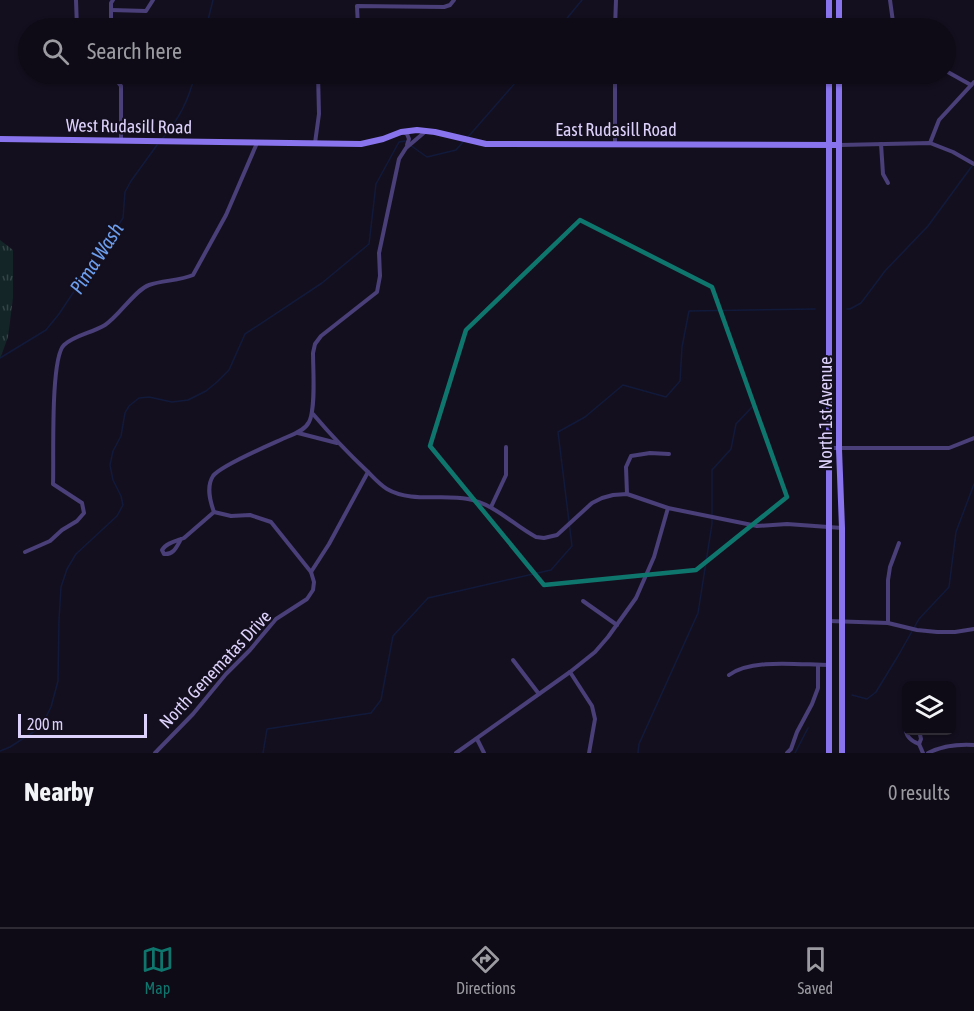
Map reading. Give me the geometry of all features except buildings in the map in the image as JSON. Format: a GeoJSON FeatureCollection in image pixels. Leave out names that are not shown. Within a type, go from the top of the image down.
{"type":"FeatureCollection","features":[{"type":"Feature","properties":{"kind":"main road"},"geometry":{"type":"LineString","coordinates":[[829,0],[829,18]]}},
{"type":"Feature","properties":{"kind":"main road"},"geometry":{"type":"LineString","coordinates":[[839,0],[839,18]]}},
{"type":"Feature","properties":{"kind":"main road","name":"North 1st Avenue"},"geometry":{"type":"LineString","coordinates":[[829,84],[829,753]]}},
{"type":"Feature","properties":{"kind":"main road","name":"North 1st Avenue"},"geometry":{"type":"LineString","coordinates":[[839,84],[842,753]]}},
{"type":"Feature","properties":{"kind":"main road","name":"East Rudasill Road"},"geometry":{"type":"LineString","coordinates":[[256,143],[361,144],[417,130],[486,144],[839,145]]}},
{"type":"Feature","properties":{"kind":"main road","name":"West Rudasill Road"},"geometry":{"type":"LineString","coordinates":[[0,139],[256,143]]}},
{"type":"Feature","properties":{"kind":"street"},"geometry":{"type":"LineString","coordinates":[[76,0],[77,18]]}},
{"type":"Feature","properties":{"kind":"street"},"geometry":{"type":"LineString","coordinates":[[111,18],[113,0]]}},
{"type":"Feature","properties":{"kind":"street"},"geometry":{"type":"LineString","coordinates":[[111,10],[146,11],[153,0]]}},
{"type":"Feature","properties":{"kind":"street"},"geometry":{"type":"LineString","coordinates":[[358,18],[357,6],[444,6],[450,5],[454,0]]}},
{"type":"Feature","properties":{"kind":"street"},"geometry":{"type":"LineString","coordinates":[[615,18],[616,0]]}},
{"type":"Feature","properties":{"kind":"street"},"geometry":{"type":"LineString","coordinates":[[890,0],[892,18]]}},
{"type":"Feature","properties":{"kind":"street"},"geometry":{"type":"LineString","coordinates":[[930,143],[939,120],[972,83],[956,76]]}},
{"type":"Feature","properties":{"kind":"street"},"geometry":{"type":"LineString","coordinates":[[119,84],[121,140]]}},
{"type":"Feature","properties":{"kind":"street"},"geometry":{"type":"LineString","coordinates":[[315,143],[319,114],[318,84]]}},
{"type":"Feature","properties":{"kind":"street"},"geometry":{"type":"LineString","coordinates":[[615,84],[615,144]]}},
{"type":"Feature","properties":{"kind":"street"},"geometry":{"type":"LineString","coordinates":[[405,150],[426,131]]}},
{"type":"Feature","properties":{"kind":"street"},"geometry":{"type":"LineString","coordinates":[[214,512],[209,496],[214,474],[298,432],[308,424],[313,414],[315,344],[327,330],[377,292],[380,276],[379,253],[399,159],[409,139],[407,134],[402,132]]}},
{"type":"Feature","properties":{"kind":"street"},"geometry":{"type":"LineString","coordinates":[[25,552],[50,541],[84,513],[82,503],[53,484],[54,396],[57,360],[62,347],[67,342],[105,325],[147,286],[193,275],[226,215],[256,143]]}},
{"type":"Feature","properties":{"kind":"street","name":"East Rudasill Road"},"geometry":{"type":"LineString","coordinates":[[839,145],[930,143],[974,164]]}},
{"type":"Feature","properties":{"kind":"street"},"geometry":{"type":"LineString","coordinates":[[881,144],[884,174],[888,183]]}},
{"type":"Feature","properties":{"kind":"street"},"geometry":{"type":"LineString","coordinates":[[313,414],[338,443],[386,489],[412,496],[469,499],[491,507],[536,537],[557,535],[592,503],[613,495],[627,494],[668,508],[757,526],[787,524],[842,528]]}},
{"type":"Feature","properties":{"kind":"street"},"geometry":{"type":"LineString","coordinates":[[298,432],[338,443]]}},
{"type":"Feature","properties":{"kind":"street"},"geometry":{"type":"LineString","coordinates":[[829,448],[948,448],[974,438]]}},
{"type":"Feature","properties":{"kind":"street"},"geometry":{"type":"LineString","coordinates":[[491,507],[506,475],[506,447]]}},
{"type":"Feature","properties":{"kind":"street"},"geometry":{"type":"LineString","coordinates":[[627,494],[626,467],[631,456],[650,453],[669,454]]}},
{"type":"Feature","properties":{"kind":"street"},"geometry":{"type":"LineString","coordinates":[[214,512],[231,516],[250,515],[271,522],[311,572],[368,472]]}},
{"type":"Feature","properties":{"kind":"street"},"geometry":{"type":"LineString","coordinates":[[456,753],[595,652],[636,598],[654,557],[668,508]]}},
{"type":"Feature","properties":{"kind":"street"},"geometry":{"type":"LineString","coordinates":[[181,539],[174,551],[164,554],[162,550],[166,545],[181,539],[214,512]]}},
{"type":"Feature","properties":{"kind":"street"},"geometry":{"type":"LineString","coordinates":[[888,623],[888,580],[899,543]]}},
{"type":"Feature","properties":{"kind":"street","name":"North Genematas Drive"},"geometry":{"type":"LineString","coordinates":[[155,753],[193,714],[276,619],[307,599],[313,591],[314,582],[311,572]]}},
{"type":"Feature","properties":{"kind":"street"},"geometry":{"type":"LineString","coordinates":[[583,601],[617,625]]}},
{"type":"Feature","properties":{"kind":"street"},"geometry":{"type":"LineString","coordinates":[[829,621],[888,623],[937,632],[955,632],[974,628]]}},
{"type":"Feature","properties":{"kind":"street"},"geometry":{"type":"LineString","coordinates":[[513,660],[539,694]]}},
{"type":"Feature","properties":{"kind":"street"},"geometry":{"type":"LineString","coordinates":[[729,675],[745,667],[756,665],[830,665]]}},
{"type":"Feature","properties":{"kind":"street"},"geometry":{"type":"LineString","coordinates":[[787,753],[791,749],[817,690],[818,665]]}},
{"type":"Feature","properties":{"kind":"street"},"geometry":{"type":"LineString","coordinates":[[570,672],[592,706],[595,719],[589,753]]}},
{"type":"Feature","properties":{"kind":"street"},"geometry":{"type":"LineString","coordinates":[[907,735],[912,741],[919,744]]}},
{"type":"Feature","properties":{"kind":"street"},"geometry":{"type":"LineString","coordinates":[[920,735],[919,744],[923,753]]}},
{"type":"Feature","properties":{"kind":"street"},"geometry":{"type":"LineString","coordinates":[[477,739],[484,753]]}},
{"type":"Feature","properties":{"kind":"street"},"geometry":{"type":"LineString","coordinates":[[928,753],[954,745],[974,745]]}},
{"type":"Feature","properties":{"kind":"highlighted area"},"geometry":{"type":"Polygon","coordinates":[[[580,220],[712,287],[787,497],[696,570],[544,585],[430,446],[466,330],[580,220]]]}},
{"type":"Feature","properties":{"kind":"green space"},"geometry":{"type":"Polygon","coordinates":[[[0,240],[13,250],[13,298],[8,337],[0,359],[0,240]]]}},
{"type":"Feature","properties":{"kind":"waterway","name":"Pima Wash"},"geometry":{"type":"LineString","coordinates":[[208,18],[213,0]]}},
{"type":"Feature","properties":{"kind":"waterway"},"geometry":{"type":"LineString","coordinates":[[567,18],[582,0]]}},
{"type":"Feature","properties":{"kind":"waterway","name":"Pima Wash"},"geometry":{"type":"LineString","coordinates":[[162,139],[183,108],[192,84]]}},
{"type":"Feature","properties":{"kind":"waterway"},"geometry":{"type":"LineString","coordinates":[[468,137],[514,84]]}},
{"type":"Feature","properties":{"kind":"waterway"},"geometry":{"type":"LineString","coordinates":[[0,751],[41,727],[51,707],[58,681],[61,587],[67,569],[76,554],[117,516],[123,505],[110,465],[129,406],[139,398],[149,397],[172,402],[188,400],[206,391],[229,370],[245,334],[322,283],[369,244],[376,184],[399,142],[406,142]]}},
{"type":"Feature","properties":{"kind":"waterway"},"geometry":{"type":"LineString","coordinates":[[410,145],[427,157],[456,150],[463,142]]}},
{"type":"Feature","properties":{"kind":"waterway","name":"Pima Wash"},"geometry":{"type":"LineString","coordinates":[[0,358],[46,330],[59,314],[123,218],[125,192],[157,145]]}},
{"type":"Feature","properties":{"kind":"waterway"},"geometry":{"type":"LineString","coordinates":[[847,309],[861,303],[885,271],[928,226],[972,166]]}},
{"type":"Feature","properties":{"kind":"waterway"},"geometry":{"type":"LineString","coordinates":[[263,753],[267,729],[371,713],[381,700],[393,636],[428,598],[551,570],[572,546],[558,432],[585,417],[623,385],[666,397],[680,381],[682,347],[689,311],[815,309]]}},
{"type":"Feature","properties":{"kind":"waterway"},"geometry":{"type":"LineString","coordinates":[[638,753],[639,744],[698,613],[712,524],[712,470],[731,449],[736,424],[754,405]]}},
{"type":"Feature","properties":{"kind":"waterway"},"geometry":{"type":"LineString","coordinates":[[852,695],[867,699],[876,692],[919,619],[949,587],[956,532],[974,484]]}},
{"type":"Feature","properties":{"kind":"waterway"},"geometry":{"type":"LineString","coordinates":[[795,753],[808,728]]}}]}
